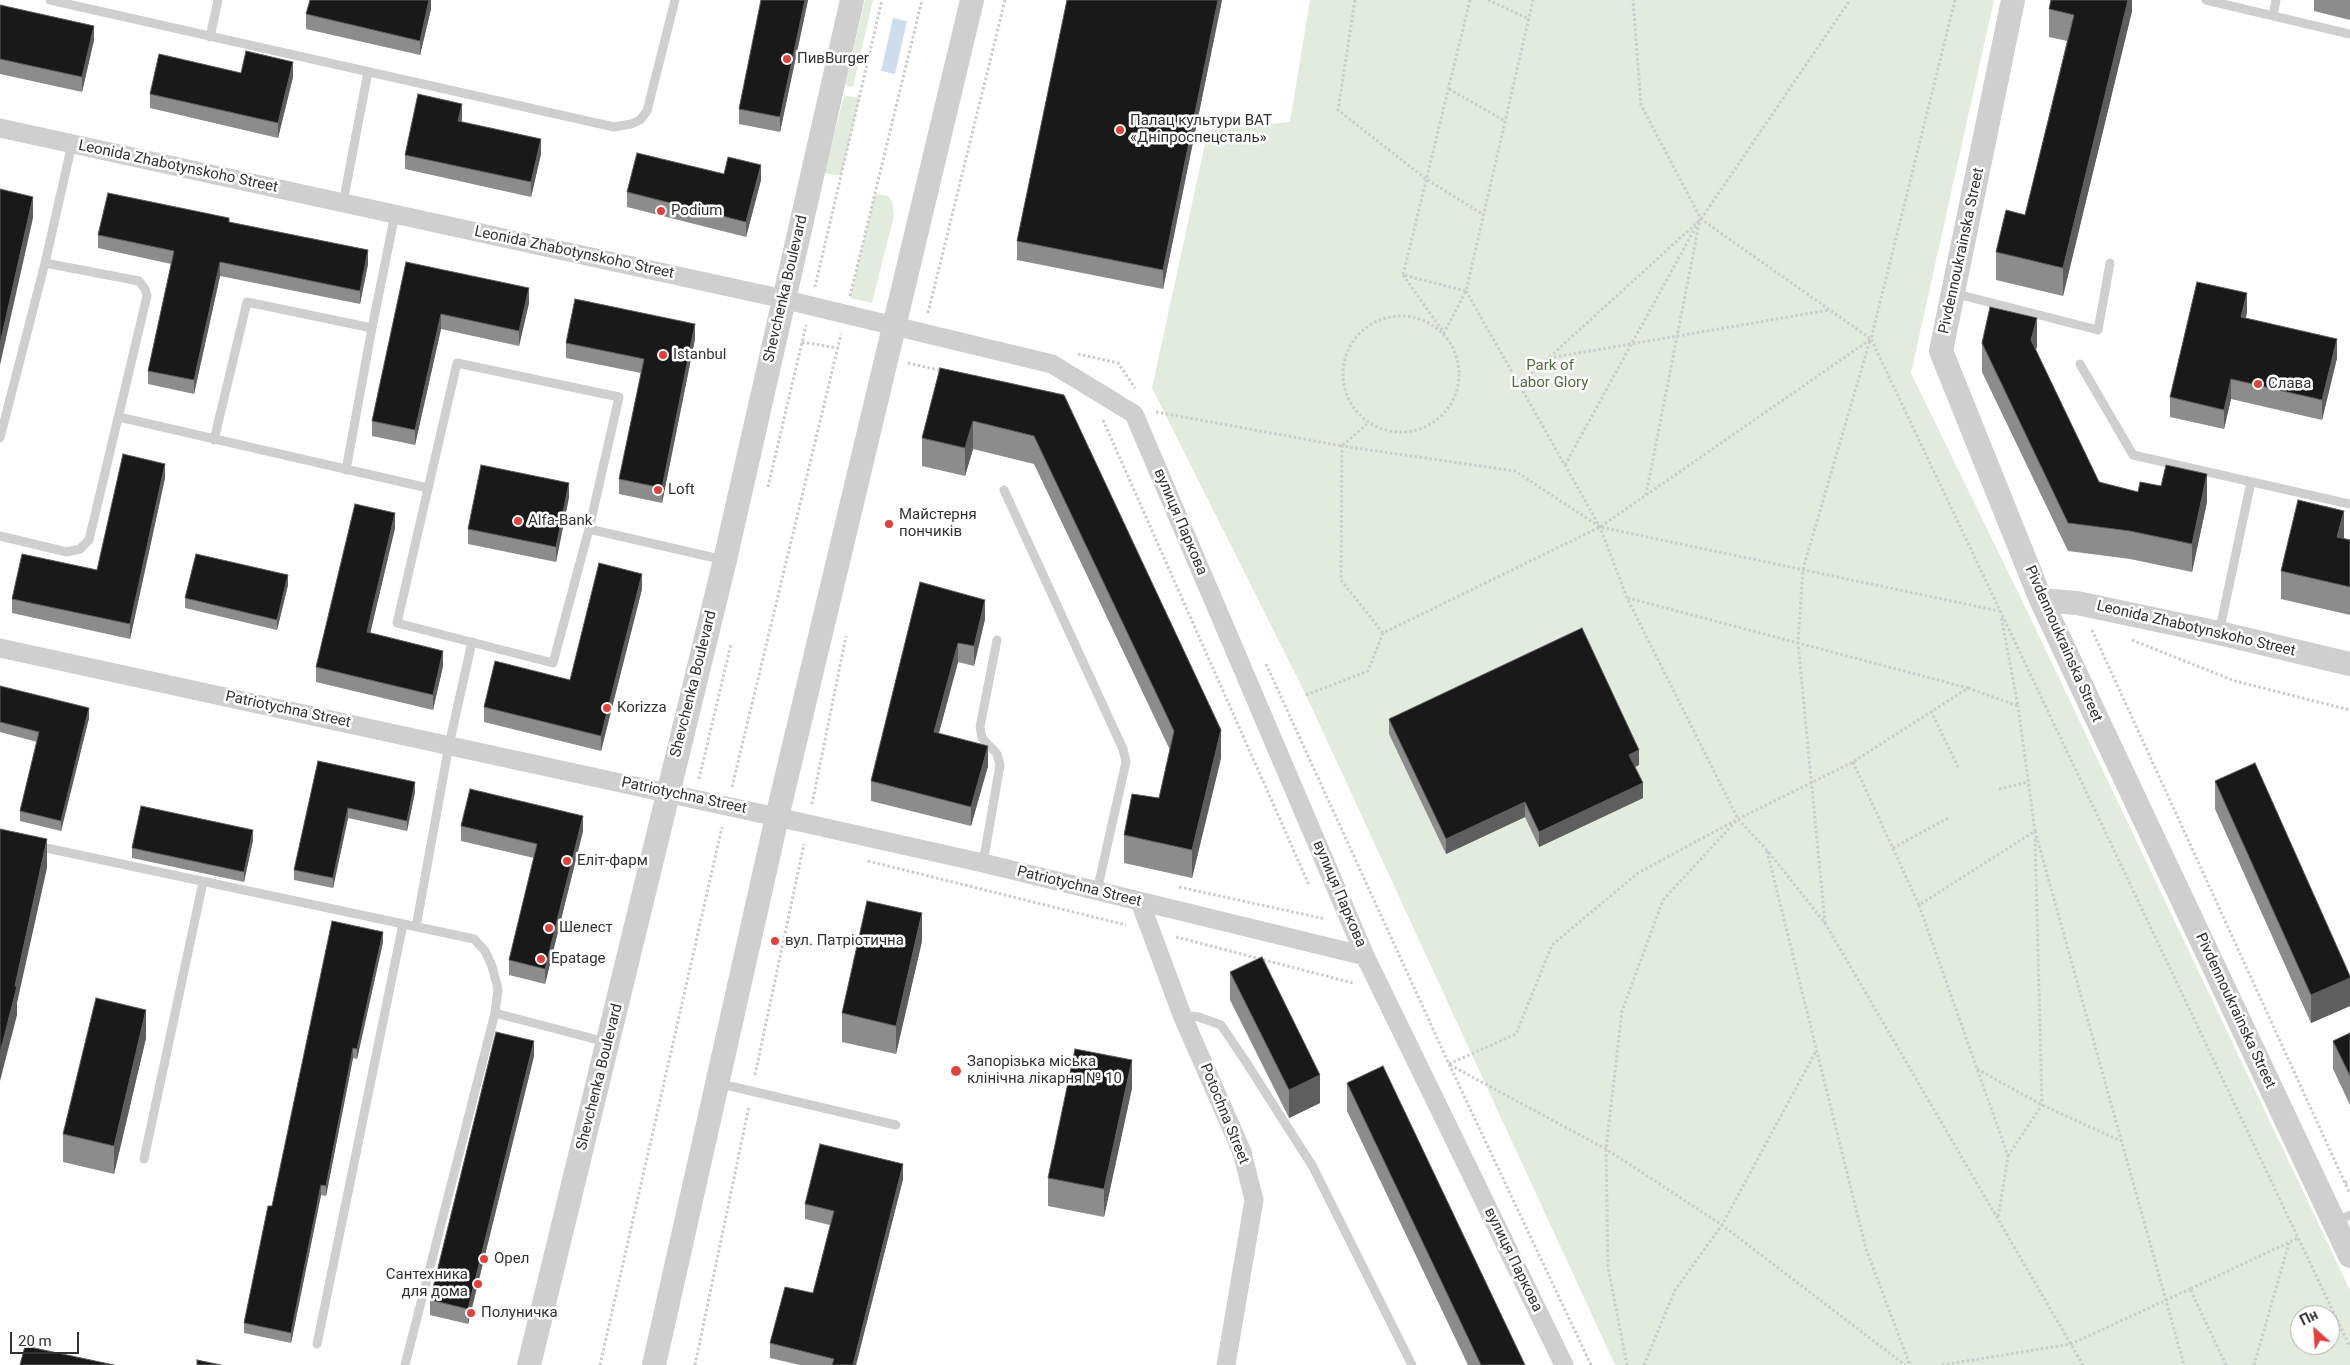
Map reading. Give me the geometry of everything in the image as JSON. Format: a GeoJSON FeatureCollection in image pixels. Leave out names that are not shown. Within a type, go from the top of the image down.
{"type":"FeatureCollection","features":[{"type":"Feature","properties":{"kind":"street","name":"Shevchenka Boulevard"},"geometry":{"type":"LineString","coordinates":[[529,1365],[609,1042],[724,560],[852,0]]}},
{"type":"Feature","properties":{"kind":"street"},"geometry":{"type":"LineString","coordinates":[[654,1365],[777,817],[972,0]]}},
{"type":"Feature","properties":{"kind":"street","name":"Pivdennoukrainska Street"},"geometry":{"type":"LineString","coordinates":[[2013,0],[1941,351],[2041,600],[2342,1219],[2350,1256]]}},
{"type":"Feature","properties":{"kind":"street","name":"Leonida Zhabotynskoho Street"},"geometry":{"type":"LineString","coordinates":[[0,128],[784,300],[1052,364],[1134,414]]}},
{"type":"Feature","properties":{"kind":"street","name":"вулиця Паркова"},"geometry":{"type":"LineString","coordinates":[[1134,414],[1366,956],[1564,1365]]}},
{"type":"Feature","properties":{"kind":"street","name":"Leonida Zhabotynskoho Street"},"geometry":{"type":"LineString","coordinates":[[2041,600],[2077,603],[2219,633],[2350,664]]}},
{"type":"Feature","properties":{"kind":"street","name":"Patriotychna Street"},"geometry":{"type":"LineString","coordinates":[[0,648],[668,792],[983,863],[1366,956]]}},
{"type":"Feature","properties":{"kind":"street","name":"Potochna Street"},"geometry":{"type":"LineString","coordinates":[[1140,902],[1182,1014],[1242,1152],[1254,1200],[1226,1365]]}},
{"type":"Feature","properties":{"kind":"lane"},"geometry":{"type":"LineString","coordinates":[[50,0],[614,127],[623,127],[640,120],[647,111],[675,0]]}},
{"type":"Feature","properties":{"kind":"lane"},"geometry":{"type":"LineString","coordinates":[[210,36],[218,0]]}},
{"type":"Feature","properties":{"kind":"lane"},"geometry":{"type":"LineString","coordinates":[[2206,0],[2350,34]]}},
{"type":"Feature","properties":{"kind":"lane"},"geometry":{"type":"LineString","coordinates":[[2273,16],[2276,0]]}},
{"type":"Feature","properties":{"kind":"lane"},"geometry":{"type":"LineString","coordinates":[[343,203],[368,72]]}},
{"type":"Feature","properties":{"kind":"lane"},"geometry":{"type":"LineString","coordinates":[[0,438],[46,263],[72,144]]}},
{"type":"Feature","properties":{"kind":"lane"},"geometry":{"type":"LineString","coordinates":[[346,470],[395,214]]}},
{"type":"Feature","properties":{"kind":"lane"},"geometry":{"type":"LineString","coordinates":[[0,536],[67,552],[80,549],[89,540],[120,417],[147,296],[145,289],[139,281],[46,263]]}},
{"type":"Feature","properties":{"kind":"lane"},"geometry":{"type":"LineString","coordinates":[[1953,293],[2098,330],[2110,263]]}},
{"type":"Feature","properties":{"kind":"lane"},"geometry":{"type":"LineString","coordinates":[[214,440],[247,302],[372,328]]}},
{"type":"Feature","properties":{"kind":"lane"},"geometry":{"type":"LineString","coordinates":[[457,363],[618,397],[589,529],[554,663],[397,623],[457,363]]}},
{"type":"Feature","properties":{"kind":"lane"},"geometry":{"type":"LineString","coordinates":[[2080,364],[2133,455],[2350,504]]}},
{"type":"Feature","properties":{"kind":"lane"},"geometry":{"type":"LineString","coordinates":[[120,417],[428,488]]}},
{"type":"Feature","properties":{"kind":"lane"},"geometry":{"type":"LineString","coordinates":[[2219,633],[2251,482]]}},
{"type":"Feature","properties":{"kind":"lane"},"geometry":{"type":"LineString","coordinates":[[1004,490],[1123,748],[1126,762],[1097,891]]}},
{"type":"Feature","properties":{"kind":"lane"},"geometry":{"type":"LineString","coordinates":[[589,529],[724,560]]}},
{"type":"Feature","properties":{"kind":"lane"},"geometry":{"type":"LineString","coordinates":[[983,863],[1000,765],[997,754],[982,738],[980,727],[997,640]]}},
{"type":"Feature","properties":{"kind":"lane"},"geometry":{"type":"LineString","coordinates":[[416,927],[449,745],[472,642]]}},
{"type":"Feature","properties":{"kind":"lane"},"geometry":{"type":"LineString","coordinates":[[29,845],[474,939],[479,945],[492,966],[498,989],[495,1013],[405,1365]]}},
{"type":"Feature","properties":{"kind":"lane"},"geometry":{"type":"LineString","coordinates":[[144,1159],[203,882]]}},
{"type":"Feature","properties":{"kind":"lane"},"geometry":{"type":"LineString","coordinates":[[317,1344],[403,924]]}},
{"type":"Feature","properties":{"kind":"lane"},"geometry":{"type":"LineString","coordinates":[[495,1013],[609,1042]]}},
{"type":"Feature","properties":{"kind":"lane"},"geometry":{"type":"LineString","coordinates":[[1182,1014],[1199,1017],[1221,1025],[1246,1062],[1314,1166],[1412,1365]]}},
{"type":"Feature","properties":{"kind":"lane"},"geometry":{"type":"LineString","coordinates":[[717,1082],[896,1125]]}},
{"type":"Feature","properties":{"kind":"path"},"geometry":{"type":"LineString","coordinates":[[768,488],[882,0]]}},
{"type":"Feature","properties":{"kind":"path"},"geometry":{"type":"LineString","coordinates":[[600,1365],[727,806],[922,0]]}},
{"type":"Feature","properties":{"kind":"path"},"geometry":{"type":"LineString","coordinates":[[1356,0],[1338,110],[1426,179],[1484,216]]}},
{"type":"Feature","properties":{"kind":"path"},"geometry":{"type":"LineString","coordinates":[[1444,333],[1424,320],[1400,316],[1376,321],[1356,336],[1345,358],[1343,382],[1351,405],[1368,423],[1391,432],[1415,431],[1437,420],[1453,402],[1460,378],[1457,354],[1444,333],[1403,275],[1470,0]]}},
{"type":"Feature","properties":{"kind":"path"},"geometry":{"type":"LineString","coordinates":[[1488,0],[1529,18]]}},
{"type":"Feature","properties":{"kind":"path"},"geometry":{"type":"LineString","coordinates":[[1444,333],[1466,291],[1533,0]]}},
{"type":"Feature","properties":{"kind":"path"},"geometry":{"type":"LineString","coordinates":[[1633,0],[1641,105],[1701,219],[1871,339]]}},
{"type":"Feature","properties":{"kind":"path"},"geometry":{"type":"LineString","coordinates":[[1566,465],[1701,219],[1850,0]]}},
{"type":"Feature","properties":{"kind":"path"},"geometry":{"type":"LineString","coordinates":[[1448,89],[1505,121]]}},
{"type":"Feature","properties":{"kind":"path"},"geometry":{"type":"LineString","coordinates":[[1646,495],[1701,219]]}},
{"type":"Feature","properties":{"kind":"path"},"geometry":{"type":"LineString","coordinates":[[1520,384],[1701,219]]}},
{"type":"Feature","properties":{"kind":"path"},"geometry":{"type":"LineString","coordinates":[[1403,275],[1466,291],[1600,527],[1627,598],[1738,819],[1767,850],[1826,923],[2083,1365]]}},
{"type":"Feature","properties":{"kind":"path"},"geometry":{"type":"LineString","coordinates":[[1548,358],[1829,310]]}},
{"type":"Feature","properties":{"kind":"path"},"geometry":{"type":"LineString","coordinates":[[1306,695],[1368,671],[1383,633],[1600,527],[1871,339]]}},
{"type":"Feature","properties":{"kind":"path"},"geometry":{"type":"LineString","coordinates":[[1826,923],[1798,643],[1803,569],[1871,339]]}},
{"type":"Feature","properties":{"kind":"path"},"geometry":{"type":"LineString","coordinates":[[802,342],[838,348]]}},
{"type":"Feature","properties":{"kind":"path"},"geometry":{"type":"LineString","coordinates":[[907,362],[952,373]]}},
{"type":"Feature","properties":{"kind":"path"},"geometry":{"type":"LineString","coordinates":[[1134,414],[1150,411],[1342,446],[1515,471],[1600,527],[2000,611],[2018,706],[2035,831],[2042,1104],[2008,1156],[1998,1219]]}},
{"type":"Feature","properties":{"kind":"path"},"geometry":{"type":"LineString","coordinates":[[1103,419],[1313,892]]}},
{"type":"Feature","properties":{"kind":"path"},"geometry":{"type":"LineString","coordinates":[[1368,423],[1342,446],[1341,580],[1383,633]]}},
{"type":"Feature","properties":{"kind":"path"},"geometry":{"type":"LineString","coordinates":[[1627,598],[1968,688],[2018,706]]}},
{"type":"Feature","properties":{"kind":"path"},"geometry":{"type":"LineString","coordinates":[[2098,627],[2089,623],[2350,1194]]}},
{"type":"Feature","properties":{"kind":"path"},"geometry":{"type":"LineString","coordinates":[[695,1365],[847,634]]}},
{"type":"Feature","properties":{"kind":"path"},"geometry":{"type":"LineString","coordinates":[[2126,638],[2235,681],[2350,710]]}},
{"type":"Feature","properties":{"kind":"path"},"geometry":{"type":"LineString","coordinates":[[695,799],[731,643]]}},
{"type":"Feature","properties":{"kind":"path"},"geometry":{"type":"LineString","coordinates":[[1905,1365],[1722,1225],[1606,1149],[1448,1064],[1516,1034],[1552,945],[1638,873],[1738,819],[1853,762],[1968,688]]}},
{"type":"Feature","properties":{"kind":"path"},"geometry":{"type":"LineString","coordinates":[[1931,711],[1959,769]]}},
{"type":"Feature","properties":{"kind":"path"},"geometry":{"type":"LineString","coordinates":[[1853,762],[1919,905],[2008,1156]]}},
{"type":"Feature","properties":{"kind":"path"},"geometry":{"type":"LineString","coordinates":[[1998,789],[2028,782]]}},
{"type":"Feature","properties":{"kind":"path"},"geometry":{"type":"LineString","coordinates":[[1893,848],[1950,817]]}},
{"type":"Feature","properties":{"kind":"path"},"geometry":{"type":"LineString","coordinates":[[1626,1365],[1608,1267],[1606,1149],[1622,1010],[1662,900],[1738,819]]}},
{"type":"Feature","properties":{"kind":"path"},"geometry":{"type":"LineString","coordinates":[[1919,905],[2035,831]]}},
{"type":"Feature","properties":{"kind":"path"},"geometry":{"type":"LineString","coordinates":[[2035,831],[2184,1365]]}},
{"type":"Feature","properties":{"kind":"path"},"geometry":{"type":"LineString","coordinates":[[804,845],[814,848]]}},
{"type":"Feature","properties":{"kind":"path"},"geometry":{"type":"LineString","coordinates":[[1767,850],[1866,1249],[1910,1365]]}},
{"type":"Feature","properties":{"kind":"path"},"geometry":{"type":"LineString","coordinates":[[862,860],[1353,982]]}},
{"type":"Feature","properties":{"kind":"path"},"geometry":{"type":"LineString","coordinates":[[1321,910],[1325,919]]}},
{"type":"Feature","properties":{"kind":"path"},"geometry":{"type":"LineString","coordinates":[[1644,1365],[1675,1290],[1722,1225],[1817,1050]]}},
{"type":"Feature","properties":{"kind":"path"},"geometry":{"type":"LineString","coordinates":[[1977,1068],[2042,1104],[2122,1142]]}},
{"type":"Feature","properties":{"kind":"path"},"geometry":{"type":"LineString","coordinates":[[2345,1183],[2350,1180]]}},
{"type":"Feature","properties":{"kind":"path"},"geometry":{"type":"LineString","coordinates":[[1942,1365],[2071,1344],[2298,1238]]}},
{"type":"Feature","properties":{"kind":"path"},"geometry":{"type":"LineString","coordinates":[[2254,1365],[2289,1242]]}},
{"type":"Feature","properties":{"kind":"path"},"geometry":{"type":"LineString","coordinates":[[2190,1289],[2226,1365]]}},
{"type":"Feature","properties":{"kind":"green space"},"geometry":{"type":"Polygon","coordinates":[[[865,0],[873,0],[853,87],[845,85],[865,0]]]}},
{"type":"Feature","properties":{"kind":"green space","name":"Park of Labor Glory"},"geometry":{"type":"Polygon","coordinates":[[[1310,0],[1994,0],[1911,373],[2031,619],[2350,1290],[2350,1365],[1615,1365],[1306,695],[1152,388],[1208,130],[1290,122],[1310,0]]]}},
{"type":"Feature","properties":{"kind":"green space"},"geometry":{"type":"Polygon","coordinates":[[[844,96],[860,97],[841,176],[824,173],[844,96]]]}},
{"type":"Feature","properties":{"kind":"green space"},"geometry":{"type":"Polygon","coordinates":[[[875,194],[888,196],[892,201],[894,216],[872,303],[850,298],[875,194]]]}},
{"type":"Feature","properties":{"kind":"water"},"geometry":{"type":"Polygon","coordinates":[[[893,18],[907,21],[895,74],[881,71],[893,18]]]}},
{"type":"Feature","properties":{"kind":"building"},"geometry":{"type":"Polygon","coordinates":[[[310,0],[429,0],[420,41],[306,14],[310,0]]]}},
{"type":"Feature","properties":{"kind":"building"},"geometry":{"type":"Polygon","coordinates":[[[761,0],[805,0],[780,117],[739,109],[761,0]]]}},
{"type":"Feature","properties":{"kind":"building","name":"Палац культури ВАТ «Дніпроспецсталь»"},"geometry":{"type":"Polygon","coordinates":[[[1067,0],[1218,0],[1163,270],[1017,241],[1067,0]]]}},
{"type":"Feature","properties":{"kind":"building"},"geometry":{"type":"Polygon","coordinates":[[[2051,0],[2128,0],[2063,268],[1996,252],[2006,210],[2025,215],[2074,15],[2049,9],[2051,0]]]}},
{"type":"Feature","properties":{"kind":"building"},"geometry":{"type":"Polygon","coordinates":[[[0,5],[94,26],[82,77],[0,59],[0,5]]]}},
{"type":"Feature","properties":{"kind":"building"},"geometry":{"type":"Polygon","coordinates":[[[246,51],[293,62],[278,123],[150,94],[159,54],[241,73],[246,51]]]}},
{"type":"Feature","properties":{"kind":"building"},"geometry":{"type":"Polygon","coordinates":[[[418,94],[462,104],[458,121],[541,139],[531,182],[405,155],[418,94]]]}},
{"type":"Feature","properties":{"kind":"building"},"geometry":{"type":"Polygon","coordinates":[[[637,153],[724,174],[728,157],[761,165],[746,222],[627,192],[637,153]]]}},
{"type":"Feature","properties":{"kind":"building"},"geometry":{"type":"Polygon","coordinates":[[[0,189],[33,197],[0,344],[0,189]]]}},
{"type":"Feature","properties":{"kind":"building"},"geometry":{"type":"Polygon","coordinates":[[[108,193],[229,218],[229,222],[368,250],[360,291],[220,262],[194,380],[148,371],[174,251],[98,235],[108,193]]]}},
{"type":"Feature","properties":{"kind":"building"},"geometry":{"type":"Polygon","coordinates":[[[406,262],[529,288],[519,331],[441,314],[415,430],[372,421],[406,262]]]}},
{"type":"Feature","properties":{"kind":"building"},"geometry":{"type":"Polygon","coordinates":[[[2197,282],[2247,293],[2241,317],[2337,339],[2322,400],[2231,379],[2224,410],[2170,397],[2197,282]]]}},
{"type":"Feature","properties":{"kind":"building"},"geometry":{"type":"Polygon","coordinates":[[[575,299],[695,324],[662,488],[619,479],[644,359],[566,343],[575,299]]]}},
{"type":"Feature","properties":{"kind":"building"},"geometry":{"type":"Polygon","coordinates":[[[1990,307],[2037,318],[2031,340],[2099,482],[2138,492],[2140,482],[2161,486],[2166,465],[2207,474],[2192,544],[2130,531],[2068,523],[1982,343],[1990,307]]]}},
{"type":"Feature","properties":{"kind":"building"},"geometry":{"type":"Polygon","coordinates":[[[940,368],[1064,395],[1221,730],[1192,850],[1124,835],[1132,794],[1159,798],[1174,731],[1034,436],[973,421],[965,448],[922,438],[940,368]]]}},
{"type":"Feature","properties":{"kind":"building"},"geometry":{"type":"Polygon","coordinates":[[[123,454],[165,464],[130,624],[12,599],[22,554],[97,570],[123,454]]]}},
{"type":"Feature","properties":{"kind":"building","name":"Alfa-Bank"},"geometry":{"type":"Polygon","coordinates":[[[481,465],[569,483],[556,547],[468,529],[481,465]]]}},
{"type":"Feature","properties":{"kind":"building"},"geometry":{"type":"Polygon","coordinates":[[[2298,500],[2344,511],[2337,537],[2350,540],[2350,587],[2281,571],[2298,500]]]}},
{"type":"Feature","properties":{"kind":"building"},"geometry":{"type":"Polygon","coordinates":[[[355,504],[395,513],[367,632],[443,651],[433,695],[316,667],[355,504]]]}},
{"type":"Feature","properties":{"kind":"building"},"geometry":{"type":"Polygon","coordinates":[[[196,554],[288,575],[277,620],[185,598],[196,554]]]}},
{"type":"Feature","properties":{"kind":"building"},"geometry":{"type":"Polygon","coordinates":[[[599,563],[642,574],[601,736],[484,707],[495,661],[570,680],[599,563]]]}},
{"type":"Feature","properties":{"kind":"building"},"geometry":{"type":"Polygon","coordinates":[[[920,582],[985,600],[974,646],[958,643],[934,732],[988,746],[971,807],[871,781],[920,582]]]}},
{"type":"Feature","properties":{"kind":"building"},"geometry":{"type":"Polygon","coordinates":[[[1582,628],[1639,750],[1629,755],[1643,783],[1539,832],[1525,802],[1446,839],[1389,719],[1582,628]]]}},
{"type":"Feature","properties":{"kind":"building"},"geometry":{"type":"Polygon","coordinates":[[[0,686],[89,708],[61,821],[20,811],[39,732],[0,722],[0,686]]]}},
{"type":"Feature","properties":{"kind":"building"},"geometry":{"type":"Polygon","coordinates":[[[318,761],[415,782],[407,821],[348,808],[333,878],[294,870],[318,761]]]}},
{"type":"Feature","properties":{"kind":"building"},"geometry":{"type":"Polygon","coordinates":[[[2255,763],[2350,976],[2350,978],[2311,995],[2215,781],[2255,763]]]}},
{"type":"Feature","properties":{"kind":"building"},"geometry":{"type":"Polygon","coordinates":[[[470,789],[583,816],[545,969],[509,960],[537,844],[461,826],[470,789]]]}},
{"type":"Feature","properties":{"kind":"building"},"geometry":{"type":"Polygon","coordinates":[[[141,806],[253,830],[244,872],[132,848],[141,806]]]}},
{"type":"Feature","properties":{"kind":"building"},"geometry":{"type":"Polygon","coordinates":[[[0,829],[47,839],[15,986],[17,986],[0,1053],[0,829]]]}},
{"type":"Feature","properties":{"kind":"building"},"geometry":{"type":"Polygon","coordinates":[[[867,901],[922,913],[896,1026],[842,1013],[867,901]]]}},
{"type":"Feature","properties":{"kind":"building"},"geometry":{"type":"Polygon","coordinates":[[[332,921],[383,932],[357,1049],[353,1048],[326,1186],[321,1185],[291,1333],[244,1323],[268,1206],[272,1206],[332,921]]]}},
{"type":"Feature","properties":{"kind":"building"},"geometry":{"type":"Polygon","coordinates":[[[1262,957],[1320,1075],[1289,1090],[1230,972],[1262,957]]]}},
{"type":"Feature","properties":{"kind":"building"},"geometry":{"type":"Polygon","coordinates":[[[96,998],[146,1010],[114,1146],[63,1134],[96,998]]]}},
{"type":"Feature","properties":{"kind":"building"},"geometry":{"type":"Polygon","coordinates":[[[496,1032],[534,1041],[468,1309],[430,1300],[496,1032]]]}},
{"type":"Feature","properties":{"kind":"building"},"geometry":{"type":"Polygon","coordinates":[[[2350,1033],[2350,1076],[2333,1041],[2350,1033]]]}},
{"type":"Feature","properties":{"kind":"building"},"geometry":{"type":"Polygon","coordinates":[[[1075,1049],[1132,1060],[1104,1189],[1048,1178],[1075,1049]]]}},
{"type":"Feature","properties":{"kind":"building"},"geometry":{"type":"Polygon","coordinates":[[[1383,1066],[1525,1365],[1481,1365],[1347,1083],[1383,1066]]]}},
{"type":"Feature","properties":{"kind":"building"},"geometry":{"type":"Polygon","coordinates":[[[820,1144],[903,1164],[853,1365],[832,1365],[834,1359],[770,1343],[785,1287],[813,1293],[834,1211],[805,1204],[820,1144]]]}},
{"type":"Feature","properties":{"kind":"building"},"geometry":{"type":"Polygon","coordinates":[[[25,1346],[114,1365],[20,1365],[25,1346]]]}},
{"type":"Feature","properties":{"kind":"building"},"geometry":{"type":"Polygon","coordinates":[[[197,1360],[221,1365],[197,1365],[197,1360]]]}},
{"type":"Feature","properties":{"kind":"place","name":"ПивBurger"},"geometry":{"type":"Point","coordinates":[787,59]}},
{"type":"Feature","properties":{"kind":"place","name":"Палац культури ВАТ «Дніпроспецсталь»"},"geometry":{"type":"Point","coordinates":[1120,130]}},
{"type":"Feature","properties":{"kind":"place","name":"Podium"},"geometry":{"type":"Point","coordinates":[661,211]}},
{"type":"Feature","properties":{"kind":"place","name":"Istanbul"},"geometry":{"type":"Point","coordinates":[663,355]}},
{"type":"Feature","properties":{"kind":"place","name":"Слава"},"geometry":{"type":"Point","coordinates":[2258,384]}},
{"type":"Feature","properties":{"kind":"place","name":"Loft"},"geometry":{"type":"Point","coordinates":[658,490]}},
{"type":"Feature","properties":{"kind":"place","name":"Alfa-Bank"},"geometry":{"type":"Point","coordinates":[518,521]}},
{"type":"Feature","properties":{"kind":"place","name":"Майстерня пончиків"},"geometry":{"type":"Point","coordinates":[889,524]}},
{"type":"Feature","properties":{"kind":"place","name":"Korizza"},"geometry":{"type":"Point","coordinates":[607,708]}},
{"type":"Feature","properties":{"kind":"place","name":"Еліт-фарм"},"geometry":{"type":"Point","coordinates":[567,861]}},
{"type":"Feature","properties":{"kind":"place","name":"Шелест"},"geometry":{"type":"Point","coordinates":[549,928]}},
{"type":"Feature","properties":{"kind":"place","name":"вул. Патріотична"},"geometry":{"type":"Point","coordinates":[775,941]}},
{"type":"Feature","properties":{"kind":"place","name":"Epatage"},"geometry":{"type":"Point","coordinates":[541,959]}},
{"type":"Feature","properties":{"kind":"place","name":"Запорізька міська клінічна лікарня № 10"},"geometry":{"type":"Point","coordinates":[956,1071]}},
{"type":"Feature","properties":{"kind":"place","name":"Орел"},"geometry":{"type":"Point","coordinates":[484,1259]}},
{"type":"Feature","properties":{"kind":"place","name":"Сантехника для дома"},"geometry":{"type":"Point","coordinates":[478,1284]}},
{"type":"Feature","properties":{"kind":"place","name":"Полуничка"},"geometry":{"type":"Point","coordinates":[471,1313]}}]}
